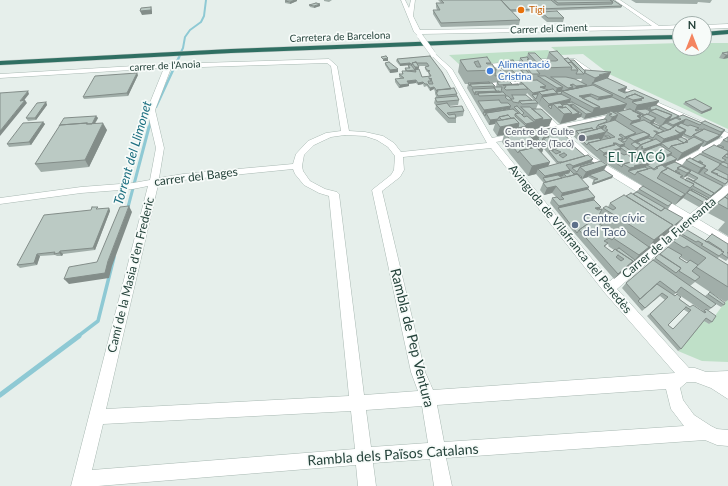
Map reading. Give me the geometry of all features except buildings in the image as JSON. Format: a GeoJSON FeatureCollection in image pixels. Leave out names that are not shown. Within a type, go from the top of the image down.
{"type":"FeatureCollection","features":[{"type":"Feature","properties":{"kind":"highway"},"geometry":{"type":"LineString","coordinates":[[712,27],[728,27]]}},
{"type":"Feature","properties":{"kind":"highway"},"geometry":{"type":"LineString","coordinates":[[712,33],[728,32]]}},
{"type":"Feature","properties":{"kind":"highway","name":"Carretera de Barcelona"},"geometry":{"type":"LineString","coordinates":[[0,63],[218,52],[521,40],[672,36]]}},
{"type":"Feature","properties":{"kind":"highway"},"geometry":{"type":"LineString","coordinates":[[712,37],[728,37]]}},
{"type":"Feature","properties":{"kind":"street","name":"Avinguda de Vilafranca del Penedès"},"geometry":{"type":"LineString","coordinates":[[403,0],[419,34],[433,54],[454,70],[466,86],[491,143],[681,378]]}},
{"type":"Feature","properties":{"kind":"street","name":"Avinguda de Vilafranca del Penedès"},"geometry":{"type":"LineString","coordinates":[[411,16],[413,0]]}},
{"type":"Feature","properties":{"kind":"street"},"geometry":{"type":"LineString","coordinates":[[617,0],[656,26],[672,27]]}},
{"type":"Feature","properties":{"kind":"street","name":"Carrer del Ciment"},"geometry":{"type":"LineString","coordinates":[[419,34],[618,27],[647,30],[655,29],[656,26]]}},
{"type":"Feature","properties":{"kind":"street","name":"carrer de l'Anoia"},"geometry":{"type":"LineString","coordinates":[[0,76],[168,66],[324,60],[330,61],[334,66],[345,133]]}},
{"type":"Feature","properties":{"kind":"street"},"geometry":{"type":"LineString","coordinates":[[472,68],[573,60],[602,80],[728,137]]}},
{"type":"Feature","properties":{"kind":"street","name":"Camí de la Masia d'en Frederic"},"geometry":{"type":"LineString","coordinates":[[81,483],[154,182],[160,148],[152,110],[168,66]]}},
{"type":"Feature","properties":{"kind":"street"},"geometry":{"type":"LineString","coordinates":[[493,66],[519,92]]}},
{"type":"Feature","properties":{"kind":"street"},"geometry":{"type":"LineString","coordinates":[[466,86],[506,79],[540,83]]}},
{"type":"Feature","properties":{"kind":"street"},"geometry":{"type":"LineString","coordinates":[[589,81],[602,80]]}},
{"type":"Feature","properties":{"kind":"street"},"geometry":{"type":"LineString","coordinates":[[366,486],[334,194],[322,191],[307,183],[298,172],[297,166],[300,154],[310,143],[329,135],[345,133],[365,134],[380,138],[391,145],[399,155],[491,143],[630,112],[616,106]]}},
{"type":"Feature","properties":{"kind":"street"},"geometry":{"type":"LineString","coordinates":[[535,107],[588,158],[728,242]]}},
{"type":"Feature","properties":{"kind":"street"},"geometry":{"type":"LineString","coordinates":[[605,118],[618,126]]}},
{"type":"Feature","properties":{"kind":"street"},"geometry":{"type":"LineString","coordinates":[[679,137],[704,149]]}},
{"type":"Feature","properties":{"kind":"street"},"geometry":{"type":"LineString","coordinates":[[638,139],[678,165],[704,149],[728,137]]}},
{"type":"Feature","properties":{"kind":"street","name":"Rambla de Pep Ventura"},"geometry":{"type":"LineString","coordinates":[[399,155],[400,164],[395,177],[377,190],[418,372],[428,398],[439,452],[443,486]]}},
{"type":"Feature","properties":{"kind":"street","name":"carrer del Bages"},"geometry":{"type":"LineString","coordinates":[[0,201],[81,190],[133,186],[154,182],[297,166]]}},
{"type":"Feature","properties":{"kind":"street","name":"Carrer de la Fuensanta"},"geometry":{"type":"LineString","coordinates":[[609,289],[728,188]]}},
{"type":"Feature","properties":{"kind":"street"},"geometry":{"type":"LineString","coordinates":[[96,417],[428,398],[681,378],[728,378]]}},
{"type":"Feature","properties":{"kind":"street"},"geometry":{"type":"LineString","coordinates":[[681,378],[674,387],[676,404],[689,420],[705,432],[717,437],[728,438]]}},
{"type":"Feature","properties":{"kind":"street"},"geometry":{"type":"LineString","coordinates":[[705,378],[716,383],[728,392]]}},
{"type":"Feature","properties":{"kind":"street","name":"Rambla dels Països Catalans"},"geometry":{"type":"LineString","coordinates":[[81,483],[363,456],[439,452],[705,432]]}},
{"type":"Feature","properties":{"kind":"green space"},"geometry":{"type":"Polygon","coordinates":[[[672,43],[672,56],[712,56],[712,43],[728,43],[728,129],[609,74],[583,54],[561,55],[551,47],[672,43]]]}},
{"type":"Feature","properties":{"kind":"green space"},"geometry":{"type":"Polygon","coordinates":[[[548,50],[557,58],[461,66],[449,55],[548,50]]]}},
{"type":"Feature","properties":{"kind":"green space"},"geometry":{"type":"Polygon","coordinates":[[[728,298],[728,362],[702,361],[678,351],[703,320],[709,324],[728,298]]]}},
{"type":"Feature","properties":{"kind":"waterway","name":"Torrent del Llimonet"},"geometry":{"type":"LineString","coordinates":[[179,56],[183,48],[185,37],[190,30],[201,22],[204,16],[206,0]]}},
{"type":"Feature","properties":{"kind":"waterway","name":"Torrent del Llimonet"},"geometry":{"type":"LineString","coordinates":[[156,107],[180,55]]}},
{"type":"Feature","properties":{"kind":"waterway","name":"Torrent del Llimonet"},"geometry":{"type":"LineString","coordinates":[[149,128],[151,120]]}},
{"type":"Feature","properties":{"kind":"waterway","name":"Torrent del Llimonet"},"geometry":{"type":"LineString","coordinates":[[127,211],[149,127]]}},
{"type":"Feature","properties":{"kind":"waterway","name":"Torrent del Llimonet"},"geometry":{"type":"LineString","coordinates":[[77,337],[98,321],[114,257]]}},
{"type":"Feature","properties":{"kind":"waterway"},"geometry":{"type":"LineString","coordinates":[[0,395],[79,336]]}},
{"type":"Feature","properties":{"kind":"place","name":"Tigi"},"geometry":{"type":"Point","coordinates":[521,10]}},
{"type":"Feature","properties":{"kind":"place","name":"Alimentació Cristina"},"geometry":{"type":"Point","coordinates":[490,71]}},
{"type":"Feature","properties":{"kind":"place","name":"Centre de Culte Sant Pere (Tacó)"},"geometry":{"type":"Point","coordinates":[582,138]}},
{"type":"Feature","properties":{"kind":"place","name":"Centre cívic del Tacò"},"geometry":{"type":"Point","coordinates":[575,225]}},
{"type":"Feature","properties":{"kind":"district","name":"EL TACÓ"},"geometry":{"type":"Point","coordinates":[637,158]}}]}
